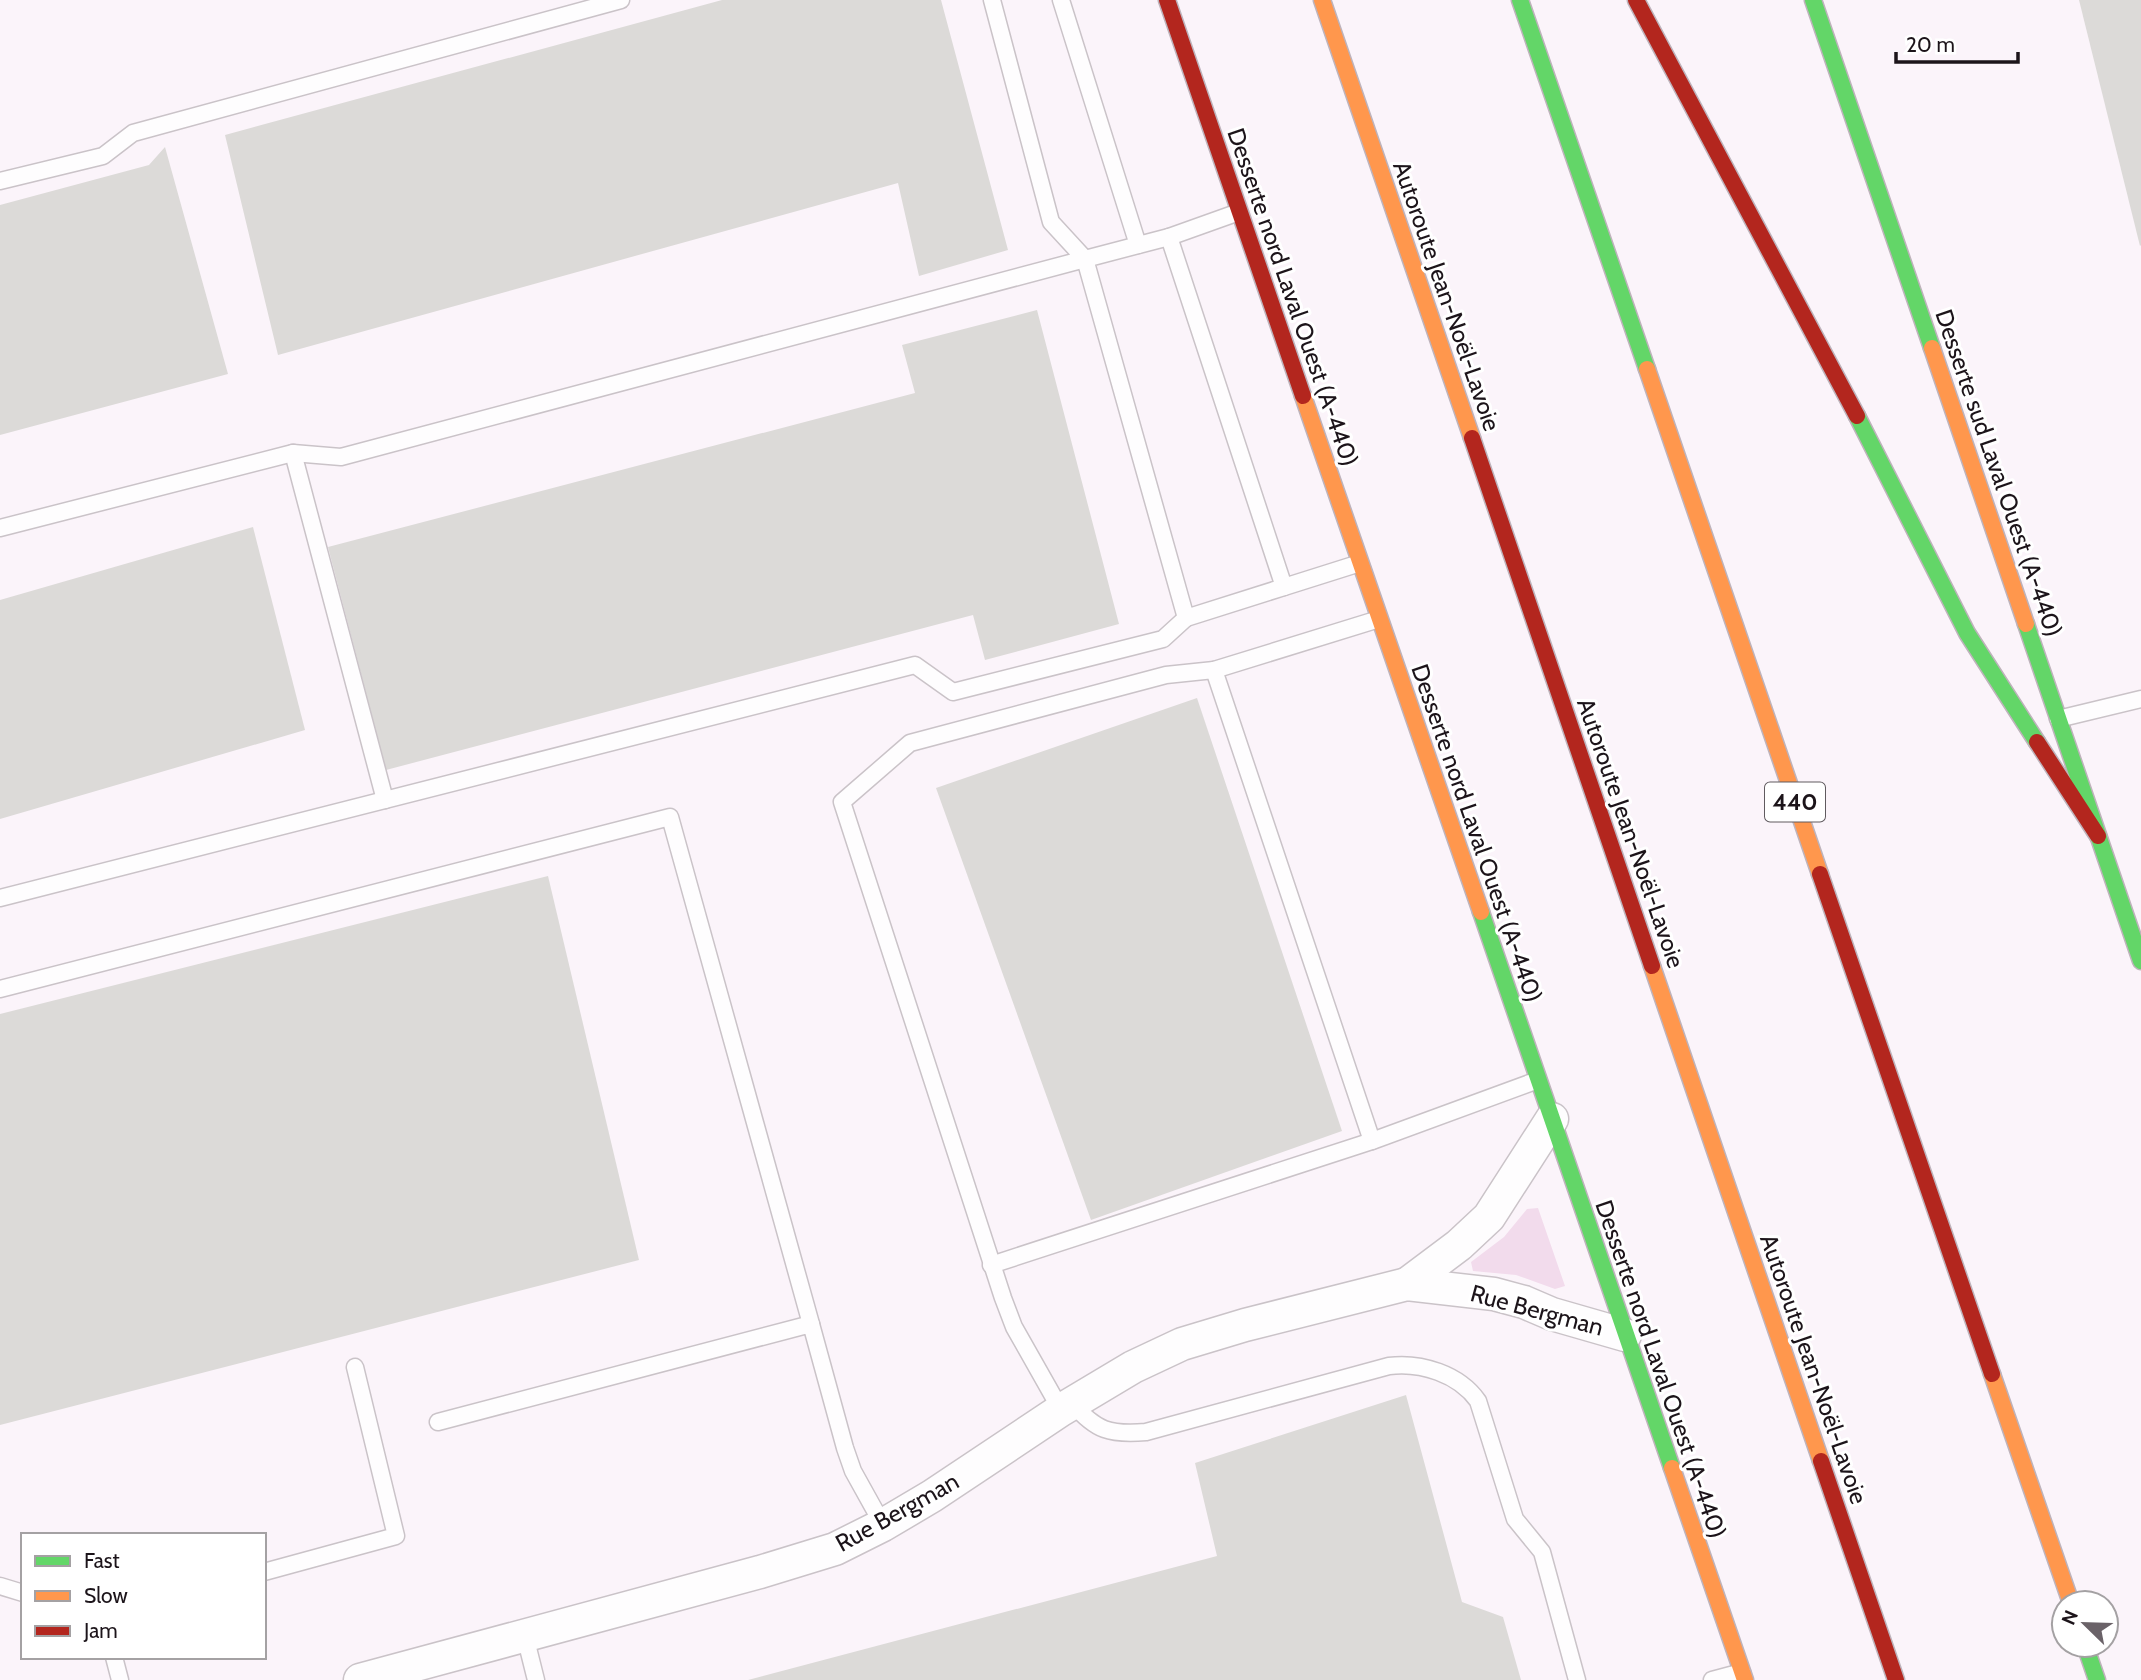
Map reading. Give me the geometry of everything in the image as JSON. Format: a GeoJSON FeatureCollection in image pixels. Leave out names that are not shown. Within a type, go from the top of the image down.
{"type":"FeatureCollection","features":[{"type":"Feature","properties":{"kind":"main road","name":"Desserte nord Laval Ouest (A-440)"},"geometry":{"type":"LineString","coordinates":[[1167,0],[1744,1676]]}},
{"type":"Feature","properties":{"kind":"main road","name":"Autoroute Jean-Noël-Lavoie"},"geometry":{"type":"LineString","coordinates":[[1322,0],[1896,1680]]}},
{"type":"Feature","properties":{"kind":"main road","name":"440"},"geometry":{"type":"LineString","coordinates":[[1520,0],[2066,1589]]}},
{"type":"Feature","properties":{"kind":"main road"},"geometry":{"type":"LineString","coordinates":[[1636,0],[1883,466],[1967,633],[2098,836]]}},
{"type":"Feature","properties":{"kind":"main road","name":"Desserte sud Laval Ouest (A-440)"},"geometry":{"type":"LineString","coordinates":[[1813,0],[2141,961]]}},
{"type":"Feature","properties":{"kind":"main road"},"geometry":{"type":"LineString","coordinates":[[2090,1659],[2097,1680]]}},
{"type":"Feature","properties":{"kind":"street","name":"Rue Bergman"},"geometry":{"type":"LineString","coordinates":[[1408,1284],[1459,1245],[1489,1217],[1552,1119]]}},
{"type":"Feature","properties":{"kind":"street","name":"Rue Bergman"},"geometry":{"type":"LineString","coordinates":[[360,1680],[787,1565],[835,1549],[883,1525],[942,1490],[1067,1407],[1133,1367],[1182,1344],[1245,1325],[1408,1284],[1494,1294],[1625,1335]]}},
{"type":"Feature","properties":{"kind":"lane"},"geometry":{"type":"LineString","coordinates":[[0,181],[103,156],[133,133],[621,0]]}},
{"type":"Feature","properties":{"kind":"lane"},"geometry":{"type":"LineString","coordinates":[[992,0],[1051,222],[1084,259],[1186,618]]}},
{"type":"Feature","properties":{"kind":"lane"},"geometry":{"type":"LineString","coordinates":[[1061,0],[1138,245]]}},
{"type":"Feature","properties":{"kind":"lane"},"geometry":{"type":"LineString","coordinates":[[0,528],[293,453],[341,457],[1169,237],[1239,212]]}},
{"type":"Feature","properties":{"kind":"lane"},"geometry":{"type":"LineString","coordinates":[[1169,237],[1283,587]]}},
{"type":"Feature","properties":{"kind":"lane"},"geometry":{"type":"LineString","coordinates":[[293,453],[385,800]]}},
{"type":"Feature","properties":{"kind":"lane"},"geometry":{"type":"LineString","coordinates":[[0,898],[915,665],[953,692],[1163,639],[1186,618],[1360,563]]}},
{"type":"Feature","properties":{"kind":"lane"},"geometry":{"type":"LineString","coordinates":[[1379,619],[1214,670],[1166,675],[910,743],[842,802],[991,1265],[1014,1326],[1067,1407],[1098,1428],[1111,1433],[1129,1434],[1146,1432],[1389,1366],[1408,1364],[1453,1378],[1478,1401],[1515,1519],[1542,1552],[1577,1680]]}},
{"type":"Feature","properties":{"kind":"lane"},"geometry":{"type":"LineString","coordinates":[[1214,670],[1372,1142]]}},
{"type":"Feature","properties":{"kind":"lane"},"geometry":{"type":"LineString","coordinates":[[2058,719],[2141,699]]}},
{"type":"Feature","properties":{"kind":"lane"},"geometry":{"type":"LineString","coordinates":[[0,989],[670,817],[845,1448],[853,1471],[883,1525]]}},
{"type":"Feature","properties":{"kind":"lane"},"geometry":{"type":"LineString","coordinates":[[991,1265],[1372,1142],[1538,1080]]}},
{"type":"Feature","properties":{"kind":"lane"},"geometry":{"type":"LineString","coordinates":[[438,1422],[811,1324]]}},
{"type":"Feature","properties":{"kind":"lane"},"geometry":{"type":"LineString","coordinates":[[266,1571],[396,1536],[355,1367]]}},
{"type":"Feature","properties":{"kind":"lane"},"geometry":{"type":"LineString","coordinates":[[0,1586],[21,1592]]}},
{"type":"Feature","properties":{"kind":"lane"},"geometry":{"type":"LineString","coordinates":[[525,1636],[536,1680]]}},
{"type":"Feature","properties":{"kind":"lane"},"geometry":{"type":"LineString","coordinates":[[115,1659],[120,1680]]}},
{"type":"Feature","properties":{"kind":"lane"},"geometry":{"type":"LineString","coordinates":[[1712,1680],[1744,1676]]}},
{"type":"Feature","properties":{"kind":"shaded area"},"geometry":{"type":"Polygon","coordinates":[[[1538,1208],[1565,1286],[1555,1289],[1516,1275],[1473,1271],[1471,1262],[1504,1237],[1527,1209],[1538,1208]]]}},
{"type":"Feature","properties":{"kind":"building"},"geometry":{"type":"Polygon","coordinates":[[[722,0],[941,0],[1008,250],[919,276],[898,183],[278,355],[225,135],[722,0]]]}},
{"type":"Feature","properties":{"kind":"building"},"geometry":{"type":"Polygon","coordinates":[[[2079,0],[2141,0],[2140,246],[2079,0]]]}},
{"type":"Feature","properties":{"kind":"building"},"geometry":{"type":"Polygon","coordinates":[[[165,147],[228,374],[0,435],[0,205],[149,165],[165,147]]]}},
{"type":"Feature","properties":{"kind":"building"},"geometry":{"type":"Polygon","coordinates":[[[1037,310],[1119,624],[985,660],[973,615],[386,770],[328,547],[915,393],[902,345],[1037,310]]]}},
{"type":"Feature","properties":{"kind":"building"},"geometry":{"type":"Polygon","coordinates":[[[253,527],[305,730],[0,819],[0,600],[253,527]]]}},
{"type":"Feature","properties":{"kind":"building"},"geometry":{"type":"Polygon","coordinates":[[[1197,698],[1342,1131],[1091,1220],[936,788],[1197,698]]]}},
{"type":"Feature","properties":{"kind":"building"},"geometry":{"type":"Polygon","coordinates":[[[548,876],[639,1260],[0,1425],[0,1014],[548,876]]]}},
{"type":"Feature","properties":{"kind":"building"},"geometry":{"type":"Polygon","coordinates":[[[1406,1395],[1462,1602],[1503,1617],[1521,1680],[748,1680],[1217,1556],[1195,1463],[1406,1395]]]}},
{"type":"Feature","properties":{"kind":"traffic: fast"},"geometry":{"type":"LineString","coordinates":[[1520,0],[1647,369]]}},
{"type":"Feature","properties":{"kind":"traffic: fast"},"geometry":{"type":"LineString","coordinates":[[1813,0],[1932,348]]}},
{"type":"Feature","properties":{"kind":"traffic: fast"},"geometry":{"type":"LineString","coordinates":[[1857,416],[1967,633],[2037,742]]}},
{"type":"Feature","properties":{"kind":"traffic: fast"},"geometry":{"type":"LineString","coordinates":[[2026,624],[2141,961]]}},
{"type":"Feature","properties":{"kind":"traffic: fast"},"geometry":{"type":"LineString","coordinates":[[1481,912],[1672,1468]]}},
{"type":"Feature","properties":{"kind":"traffic: fast"},"geometry":{"type":"LineString","coordinates":[[2090,1659],[2097,1680]]}},
{"type":"Feature","properties":{"kind":"traffic: slow"},"geometry":{"type":"LineString","coordinates":[[1322,0],[1472,438]]}},
{"type":"Feature","properties":{"kind":"traffic: slow"},"geometry":{"type":"LineString","coordinates":[[1932,348],[2026,624]]}},
{"type":"Feature","properties":{"kind":"traffic: slow"},"geometry":{"type":"LineString","coordinates":[[1647,369],[1820,874]]}},
{"type":"Feature","properties":{"kind":"traffic: slow"},"geometry":{"type":"LineString","coordinates":[[1303,396],[1481,912]]}},
{"type":"Feature","properties":{"kind":"traffic: slow"},"geometry":{"type":"LineString","coordinates":[[1652,966],[1821,1461]]}},
{"type":"Feature","properties":{"kind":"traffic: slow"},"geometry":{"type":"LineString","coordinates":[[1992,1374],[2066,1589]]}},
{"type":"Feature","properties":{"kind":"traffic: slow"},"geometry":{"type":"LineString","coordinates":[[1672,1468],[1745,1680]]}},
{"type":"Feature","properties":{"kind":"traffic: jam"},"geometry":{"type":"LineString","coordinates":[[1167,0],[1303,396]]}},
{"type":"Feature","properties":{"kind":"traffic: jam"},"geometry":{"type":"LineString","coordinates":[[1636,0],[1857,416]]}},
{"type":"Feature","properties":{"kind":"traffic: jam"},"geometry":{"type":"LineString","coordinates":[[1472,438],[1652,966]]}},
{"type":"Feature","properties":{"kind":"traffic: jam"},"geometry":{"type":"LineString","coordinates":[[2037,742],[2098,836]]}},
{"type":"Feature","properties":{"kind":"traffic: jam"},"geometry":{"type":"LineString","coordinates":[[1820,874],[1992,1374]]}},
{"type":"Feature","properties":{"kind":"traffic: jam"},"geometry":{"type":"LineString","coordinates":[[1821,1461],[1896,1680]]}}]}
